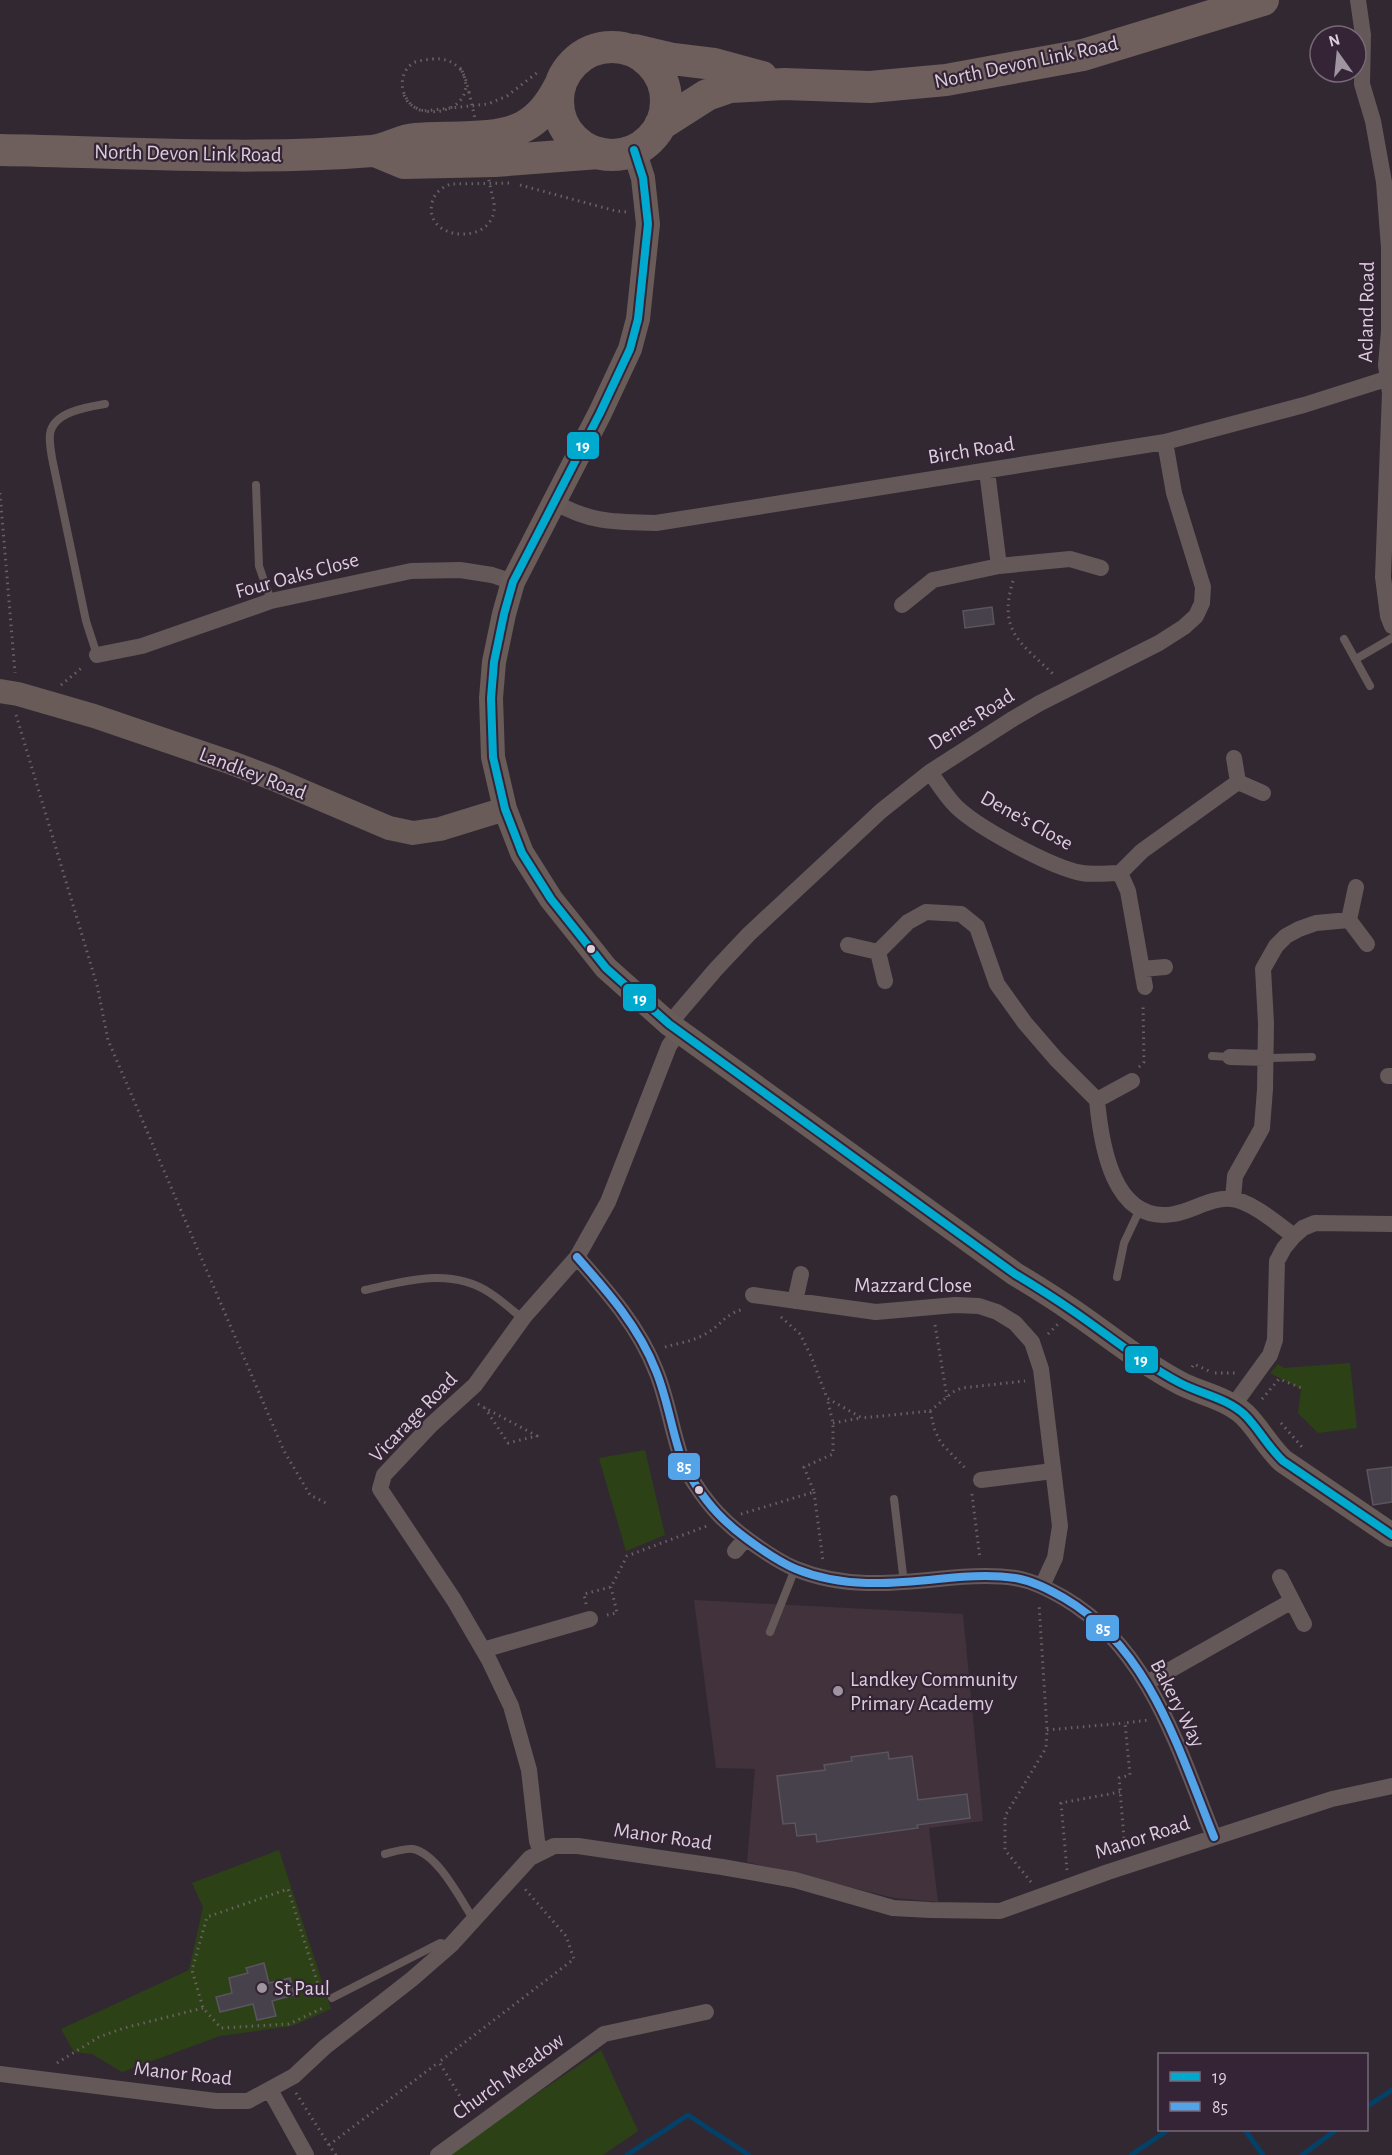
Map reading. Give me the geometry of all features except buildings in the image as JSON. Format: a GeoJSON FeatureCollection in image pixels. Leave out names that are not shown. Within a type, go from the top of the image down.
{"type":"FeatureCollection","features":[{"type":"Feature","properties":{"kind":"highway","name":"North Devon Link Road"},"geometry":{"type":"LineString","coordinates":[[660,125],[707,95],[730,87],[784,84],[827,87],[902,86],[997,72],[1083,55],[1263,0]]}},
{"type":"Feature","properties":{"kind":"highway"},"geometry":{"type":"LineString","coordinates":[[601,47],[625,48],[647,58],[662,78],[666,101],[665,114],[660,125],[645,144],[623,154],[599,153],[577,143],[565,129],[558,112],[560,69],[601,47]]}},
{"type":"Feature","properties":{"kind":"highway","name":"North Devon Link Road"},"geometry":{"type":"LineString","coordinates":[[625,48],[673,59],[714,64],[784,84]]}},
{"type":"Feature","properties":{"kind":"highway","name":"North Devon Link Road"},"geometry":{"type":"LineString","coordinates":[[0,150],[222,157],[375,151],[412,139],[479,136],[513,131],[534,120],[544,111],[560,69]]}},
{"type":"Feature","properties":{"kind":"highway","name":"North Devon Link Road"},"geometry":{"type":"LineString","coordinates":[[375,151],[404,164],[495,161],[599,153]]}},
{"type":"Feature","properties":{"kind":"street","name":"Acland Road"},"geometry":{"type":"LineString","coordinates":[[1358,0],[1362,35],[1362,84],[1373,121],[1384,182],[1388,237],[1389,331],[1386,365],[1390,378],[1390,393],[1383,577],[1388,616],[1392,626]]}},
{"type":"Feature","properties":{"kind":"street"},"geometry":{"type":"LineString","coordinates":[[634,150],[644,178],[648,214],[645,268],[638,319],[630,350],[513,582],[496,653],[491,698],[493,757],[505,809],[522,853],[550,899],[606,968],[674,1027],[1015,1274],[1122,1347],[1180,1383],[1213,1395],[1233,1406],[1245,1415],[1270,1449],[1283,1461],[1392,1534]]}},
{"type":"Feature","properties":{"kind":"street","name":"Birch Road"},"geometry":{"type":"LineString","coordinates":[[554,502],[578,515],[590,518],[613,522],[656,523],[1165,442],[1304,405],[1390,378]]}},
{"type":"Feature","properties":{"kind":"street","name":"Denes Road"},"geometry":{"type":"LineString","coordinates":[[674,1027],[716,969],[749,934],[881,811],[930,772],[1011,720],[1159,643],[1184,627],[1196,616],[1202,603],[1203,587],[1174,493],[1165,442]]}},
{"type":"Feature","properties":{"kind":"street"},"geometry":{"type":"LineString","coordinates":[[987,471],[1005,566]]}},
{"type":"Feature","properties":{"kind":"street"},"geometry":{"type":"LineString","coordinates":[[902,605],[933,580],[1005,566],[1070,559],[1101,568]]}},
{"type":"Feature","properties":{"kind":"street","name":"Four Oaks Close"},"geometry":{"type":"LineString","coordinates":[[97,655],[142,646],[271,601],[411,571],[460,570],[492,575],[513,582]]}},
{"type":"Feature","properties":{"kind":"street","name":"Landkey Road"},"geometry":{"type":"LineString","coordinates":[[9,693],[94,716],[232,763],[389,828],[413,832],[440,829],[505,809]]}},
{"type":"Feature","properties":{"kind":"street"},"geometry":{"type":"LineString","coordinates":[[1234,758],[1238,782]]}},
{"type":"Feature","properties":{"kind":"street","name":"Dene's Close"},"geometry":{"type":"LineString","coordinates":[[930,772],[952,804],[985,828],[1059,867],[1084,873],[1120,873]]}},
{"type":"Feature","properties":{"kind":"street"},"geometry":{"type":"LineString","coordinates":[[1238,782],[1263,793]]}},
{"type":"Feature","properties":{"kind":"street"},"geometry":{"type":"LineString","coordinates":[[1144,987],[1128,891],[1120,873],[1142,851],[1238,782]]}},
{"type":"Feature","properties":{"kind":"street"},"geometry":{"type":"LineString","coordinates":[[1348,920],[1356,887]]}},
{"type":"Feature","properties":{"kind":"street"},"geometry":{"type":"LineString","coordinates":[[878,952],[908,922],[926,912],[961,914],[977,927],[997,984],[1025,1023],[1056,1059],[1097,1100],[1101,1138],[1106,1156],[1129,1202],[1139,1211],[1154,1215],[1171,1215],[1233,1198],[1266,1214],[1294,1236]]}},
{"type":"Feature","properties":{"kind":"street"},"geometry":{"type":"LineString","coordinates":[[1348,920],[1367,944]]}},
{"type":"Feature","properties":{"kind":"street"},"geometry":{"type":"LineString","coordinates":[[1233,1198],[1235,1176],[1262,1128],[1266,1023],[1263,969],[1276,945],[1299,928],[1316,923],[1348,920]]}},
{"type":"Feature","properties":{"kind":"street"},"geometry":{"type":"LineString","coordinates":[[848,945],[878,952]]}},
{"type":"Feature","properties":{"kind":"street"},"geometry":{"type":"LineString","coordinates":[[878,952],[885,981]]}},
{"type":"Feature","properties":{"kind":"street"},"geometry":{"type":"LineString","coordinates":[[1142,969],[1165,967]]}},
{"type":"Feature","properties":{"kind":"street","name":"Vicarage Road"},"geometry":{"type":"LineString","coordinates":[[541,1852],[537,1841],[529,1770],[511,1706],[483,1650],[432,1565],[380,1489],[384,1475],[431,1425],[475,1385],[523,1318],[577,1257],[608,1202],[669,1046],[674,1027]]}},
{"type":"Feature","properties":{"kind":"street"},"geometry":{"type":"LineString","coordinates":[[1230,1057],[1264,1058]]}},
{"type":"Feature","properties":{"kind":"street"},"geometry":{"type":"LineString","coordinates":[[1097,1100],[1132,1081]]}},
{"type":"Feature","properties":{"kind":"street"},"geometry":{"type":"LineString","coordinates":[[1233,1406],[1270,1355],[1275,1340],[1277,1261],[1294,1236],[1315,1222],[1392,1224]]}},
{"type":"Feature","properties":{"kind":"street","name":"Bakery Way"},"geometry":{"type":"LineString","coordinates":[[577,1257],[618,1307],[647,1351],[657,1372],[683,1466],[712,1510],[724,1520],[740,1545],[795,1569],[845,1583],[904,1582],[979,1576],[1016,1578],[1040,1585],[1071,1602],[1095,1620],[1118,1642],[1147,1683],[1214,1837]]}},
{"type":"Feature","properties":{"kind":"street"},"geometry":{"type":"LineString","coordinates":[[795,1301],[801,1274]]}},
{"type":"Feature","properties":{"kind":"street","name":"Mazzard Close"},"geometry":{"type":"LineString","coordinates":[[751,1301],[795,1301],[876,1312],[955,1305],[979,1306],[997,1312],[1016,1323],[1032,1342],[1037,1353],[1060,1526],[1055,1558],[1040,1585]]}},
{"type":"Feature","properties":{"kind":"street"},"geometry":{"type":"LineString","coordinates":[[973,1481],[1053,1471]]}},
{"type":"Feature","properties":{"kind":"street"},"geometry":{"type":"LineString","coordinates":[[1280,1577],[1304,1624]]}},
{"type":"Feature","properties":{"kind":"street"},"geometry":{"type":"LineString","coordinates":[[1147,1683],[1292,1601]]}},
{"type":"Feature","properties":{"kind":"street"},"geometry":{"type":"LineString","coordinates":[[483,1650],[590,1619]]}},
{"type":"Feature","properties":{"kind":"street","name":"Manor Road"},"geometry":{"type":"LineString","coordinates":[[0,2074],[216,2102],[248,2101],[288,2080],[325,2047],[412,1979],[451,1945],[530,1858],[554,1846],[579,1846],[795,1880],[893,1908],[1000,1911],[1126,1866],[1332,1799],[1392,1786]]}},
{"type":"Feature","properties":{"kind":"street","name":"Church Meadow"},"geometry":{"type":"LineString","coordinates":[[438,2155],[604,2034],[706,2012]]}},
{"type":"Feature","properties":{"kind":"street"},"geometry":{"type":"LineString","coordinates":[[270,2090],[306,2155]]}},
{"type":"Feature","properties":{"kind":"lane"},"geometry":{"type":"LineString","coordinates":[[97,655],[86,621],[52,458],[50,433],[58,420],[81,408],[105,404]]}},
{"type":"Feature","properties":{"kind":"lane"},"geometry":{"type":"LineString","coordinates":[[256,485],[259,566],[271,601]]}},
{"type":"Feature","properties":{"kind":"lane"},"geometry":{"type":"LineString","coordinates":[[1356,659],[1392,638]]}},
{"type":"Feature","properties":{"kind":"lane"},"geometry":{"type":"LineString","coordinates":[[1344,639],[1370,686]]}},
{"type":"Feature","properties":{"kind":"lane"},"geometry":{"type":"LineString","coordinates":[[1212,1056],[1230,1057]]}},
{"type":"Feature","properties":{"kind":"lane"},"geometry":{"type":"LineString","coordinates":[[1264,1058],[1312,1058]]}},
{"type":"Feature","properties":{"kind":"lane"},"geometry":{"type":"LineString","coordinates":[[1117,1277],[1124,1243],[1139,1211]]}},
{"type":"Feature","properties":{"kind":"lane"},"geometry":{"type":"LineString","coordinates":[[364,1290],[435,1277],[457,1279],[471,1282],[489,1292],[523,1318]]}},
{"type":"Feature","properties":{"kind":"lane"},"geometry":{"type":"LineString","coordinates":[[894,1499],[904,1582]]}},
{"type":"Feature","properties":{"kind":"lane"},"geometry":{"type":"LineString","coordinates":[[770,1632],[795,1569]]}},
{"type":"Feature","properties":{"kind":"lane"},"geometry":{"type":"LineString","coordinates":[[384,1854],[411,1849],[426,1854],[435,1862],[474,1920]]}},
{"type":"Feature","properties":{"kind":"lane"},"geometry":{"type":"LineString","coordinates":[[332,1998],[440,1943],[451,1945]]}},
{"type":"Feature","properties":{"kind":"path"},"geometry":{"type":"LineString","coordinates":[[449,109],[459,103],[466,92],[462,69],[442,58],[420,60],[407,69],[403,82],[404,95],[410,105],[423,111],[449,109],[498,100],[560,69]]}},
{"type":"Feature","properties":{"kind":"path"},"geometry":{"type":"LineString","coordinates":[[420,60],[443,58],[461,69],[474,114],[489,181],[492,192],[495,209],[492,221],[480,231],[449,233],[437,225],[433,219],[431,204],[444,186],[451,184],[482,183],[492,183],[513,183],[616,211]]}},
{"type":"Feature","properties":{"kind":"path"},"geometry":{"type":"LineString","coordinates":[[403,82],[406,100],[416,109]]}},
{"type":"Feature","properties":{"kind":"path"},"geometry":{"type":"LineString","coordinates":[[0,493],[9,693],[97,985],[108,1040],[284,1451],[310,1495],[328,1504]]}},
{"type":"Feature","properties":{"kind":"path"},"geometry":{"type":"LineString","coordinates":[[1005,566],[1014,578],[1007,600],[1013,631],[1023,647],[1057,678],[1065,691]]}},
{"type":"Feature","properties":{"kind":"path"},"geometry":{"type":"LineString","coordinates":[[42,701],[97,655]]}},
{"type":"Feature","properties":{"kind":"path"},"geometry":{"type":"LineString","coordinates":[[1132,1081],[1132,1075],[1144,1062],[1144,1005],[1134,996],[1144,987]]}},
{"type":"Feature","properties":{"kind":"path"},"geometry":{"type":"LineString","coordinates":[[647,1351],[688,1341],[708,1333],[732,1312],[751,1301]]}},
{"type":"Feature","properties":{"kind":"path"},"geometry":{"type":"LineString","coordinates":[[932,1307],[947,1397]]}},
{"type":"Feature","properties":{"kind":"path"},"geometry":{"type":"LineString","coordinates":[[1032,1342],[1046,1336],[1072,1311]]}},
{"type":"Feature","properties":{"kind":"path"},"geometry":{"type":"LineString","coordinates":[[780,1315],[800,1334],[811,1356],[827,1398],[833,1424],[833,1454],[804,1467],[814,1492],[825,1578]]}},
{"type":"Feature","properties":{"kind":"path"},"geometry":{"type":"LineString","coordinates":[[833,1424],[862,1418],[930,1411],[962,1388],[1041,1379]]}},
{"type":"Feature","properties":{"kind":"path"},"geometry":{"type":"LineString","coordinates":[[1261,1400],[1279,1379],[1304,1389]]}},
{"type":"Feature","properties":{"kind":"path"},"geometry":{"type":"LineString","coordinates":[[463,1396],[537,1436],[508,1443],[485,1408]]}},
{"type":"Feature","properties":{"kind":"path"},"geometry":{"type":"LineString","coordinates":[[827,1398],[862,1418]]}},
{"type":"Feature","properties":{"kind":"path"},"geometry":{"type":"LineString","coordinates":[[930,1411],[941,1443],[966,1468],[973,1481],[980,1560],[979,1576]]}},
{"type":"Feature","properties":{"kind":"path"},"geometry":{"type":"LineString","coordinates":[[611,1587],[584,1594],[590,1619],[618,1613],[611,1587],[627,1556],[724,1520],[814,1492]]}},
{"type":"Feature","properties":{"kind":"path"},"geometry":{"type":"LineString","coordinates":[[1040,1585],[1046,1748],[1005,1816],[1005,1850],[1041,1896]]}},
{"type":"Feature","properties":{"kind":"path"},"geometry":{"type":"LineString","coordinates":[[1047,1730],[1125,1724],[1164,1718]]}},
{"type":"Feature","properties":{"kind":"path"},"geometry":{"type":"LineString","coordinates":[[1125,1724],[1130,1775],[1119,1778],[1126,1866]]}},
{"type":"Feature","properties":{"kind":"path"},"geometry":{"type":"LineString","coordinates":[[1069,1886],[1061,1803],[1120,1792]]}},
{"type":"Feature","properties":{"kind":"path"},"geometry":{"type":"LineString","coordinates":[[328,2145],[574,1959],[566,1936],[514,1876]]}},
{"type":"Feature","properties":{"kind":"path"},"geometry":{"type":"LineString","coordinates":[[322,1996],[288,1889],[207,1917],[192,1970],[203,2008],[220,2028],[289,2024],[325,2007]]}},
{"type":"Feature","properties":{"kind":"path"},"geometry":{"type":"LineString","coordinates":[[74,2052],[99,2037],[124,2028],[203,2008]]}},
{"type":"Feature","properties":{"kind":"path"},"geometry":{"type":"LineString","coordinates":[[439,2062],[478,2126]]}},
{"type":"Feature","properties":{"kind":"path"},"geometry":{"type":"LineString","coordinates":[[288,2080],[336,2155]]}},
{"type":"Feature","properties":{"kind":"shaded area","name":"Landkey Community Primary Academy"},"geometry":{"type":"Polygon","coordinates":[[[694,1600],[963,1614],[983,1821],[929,1828],[938,1902],[894,1898],[747,1862],[755,1769],[716,1768],[694,1600]]]}},
{"type":"Feature","properties":{"kind":"green space"},"geometry":{"type":"Polygon","coordinates":[[[1350,1363],[1357,1428],[1318,1433],[1298,1413],[1301,1389],[1270,1373],[1278,1364],[1284,1368],[1350,1363]]]}},
{"type":"Feature","properties":{"kind":"green space"},"geometry":{"type":"Polygon","coordinates":[[[645,1450],[665,1535],[626,1551],[599,1458],[645,1450]]]}},
{"type":"Feature","properties":{"kind":"green space"},"geometry":{"type":"Polygon","coordinates":[[[279,1850],[331,2009],[292,2026],[220,2036],[122,2072],[92,2054],[74,2052],[61,2029],[189,1970],[203,1907],[192,1883],[279,1850]]]}},
{"type":"Feature","properties":{"kind":"green space"},"geometry":{"type":"Polygon","coordinates":[[[601,2050],[638,2131],[603,2155],[447,2155],[601,2050]]]}},
{"type":"Feature","properties":{"kind":"waterway"},"geometry":{"type":"LineString","coordinates":[[1368,2106],[1392,2090]]}},
{"type":"Feature","properties":{"kind":"waterway"},"geometry":{"type":"LineString","coordinates":[[627,2155],[688,2115],[749,2155]]}},
{"type":"Feature","properties":{"kind":"waterway"},"geometry":{"type":"LineString","coordinates":[[1131,2155],[1167,2131]]}},
{"type":"Feature","properties":{"kind":"waterway"},"geometry":{"type":"LineString","coordinates":[[1246,2131],[1263,2155]]}},
{"type":"Feature","properties":{"kind":"waterway"},"geometry":{"type":"LineString","coordinates":[[1302,2155],[1335,2131]]}},
{"type":"Feature","properties":{"kind":"transit line","name":"19"},"geometry":{"type":"LineString","coordinates":[[634,150],[643,178],[648,224],[638,319],[630,349],[600,413],[513,582],[494,662],[491,698],[493,757],[505,809],[522,853],[551,899],[606,968],[669,1024],[1015,1274],[1066,1306],[1139,1358],[1180,1383],[1238,1409],[1250,1420],[1283,1461],[1392,1535]]}},
{"type":"Feature","properties":{"kind":"transit line","name":"85"},"geometry":{"type":"LineString","coordinates":[[577,1257],[611,1296],[641,1339],[660,1382],[685,1468],[706,1500],[731,1526],[783,1563],[813,1575],[831,1579],[885,1583],[967,1576],[1006,1577],[1034,1583],[1064,1598],[1094,1619],[1119,1644],[1140,1673],[1174,1737],[1214,1837]]}},
{"type":"Feature","properties":{"kind":"place","name":"Landkey Community Primary Academy"},"geometry":{"type":"Point","coordinates":[838,1691]}},
{"type":"Feature","properties":{"kind":"place","name":"St Paul"},"geometry":{"type":"Point","coordinates":[262,1988]}}]}
